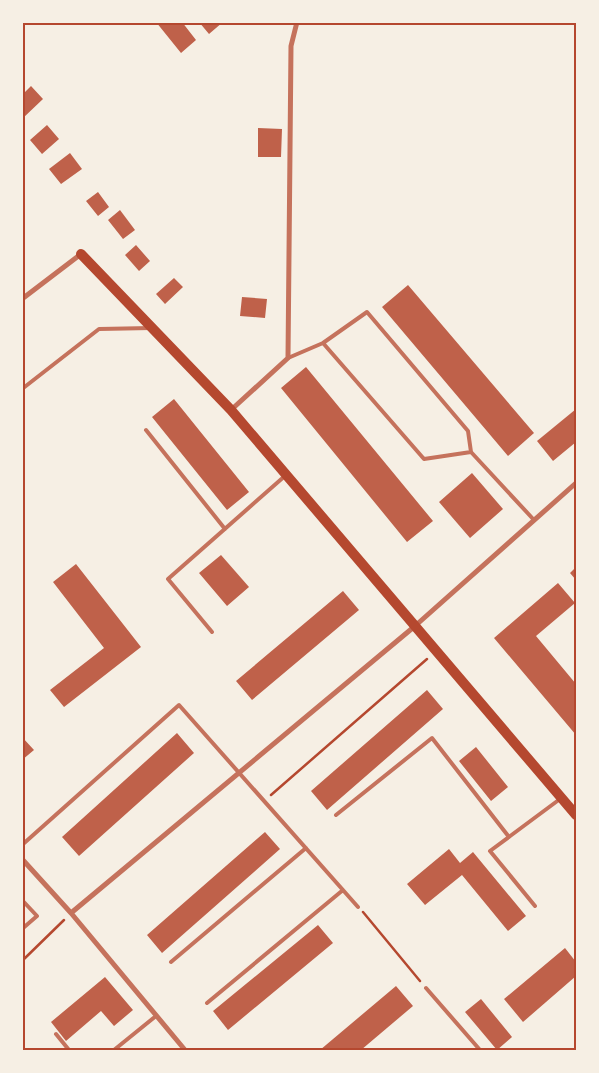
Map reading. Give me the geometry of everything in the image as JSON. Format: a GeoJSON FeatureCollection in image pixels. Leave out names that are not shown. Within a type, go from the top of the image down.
{"type":"FeatureCollection","features":[{"type":"Feature","properties":{"kind":"main road"},"geometry":{"type":"LineString","coordinates":[[81,254],[231,410],[576,814]]}},
{"type":"Feature","properties":{"kind":"street"},"geometry":{"type":"LineString","coordinates":[[231,410],[288,358],[291,46],[297,22]]}},
{"type":"Feature","properties":{"kind":"street"},"geometry":{"type":"LineString","coordinates":[[22,299],[81,254]]}},
{"type":"Feature","properties":{"kind":"street"},"geometry":{"type":"LineString","coordinates":[[71,913],[415,626],[576,482]]}},
{"type":"Feature","properties":{"kind":"street"},"geometry":{"type":"LineString","coordinates":[[22,859],[71,913],[185,1050]]}},
{"type":"Feature","properties":{"kind":"lane"},"geometry":{"type":"LineString","coordinates":[[288,358],[323,343],[367,312],[468,432],[471,452],[534,520]]}},
{"type":"Feature","properties":{"kind":"lane"},"geometry":{"type":"LineString","coordinates":[[22,389],[99,329],[153,328]]}},
{"type":"Feature","properties":{"kind":"lane"},"geometry":{"type":"LineString","coordinates":[[323,343],[424,459],[471,452]]}},
{"type":"Feature","properties":{"kind":"lane"},"geometry":{"type":"LineString","coordinates":[[146,430],[225,528]]}},
{"type":"Feature","properties":{"kind":"lane"},"geometry":{"type":"LineString","coordinates":[[212,632],[168,580],[286,475]]}},
{"type":"Feature","properties":{"kind":"lane"},"geometry":{"type":"LineString","coordinates":[[22,845],[180,705],[358,907]]}},
{"type":"Feature","properties":{"kind":"lane"},"geometry":{"type":"LineString","coordinates":[[336,815],[432,738],[509,837]]}},
{"type":"Feature","properties":{"kind":"lane"},"geometry":{"type":"LineString","coordinates":[[535,906],[490,851],[562,797]]}},
{"type":"Feature","properties":{"kind":"lane"},"geometry":{"type":"LineString","coordinates":[[171,962],[306,848]]}},
{"type":"Feature","properties":{"kind":"lane"},"geometry":{"type":"LineString","coordinates":[[207,1003],[343,890]]}},
{"type":"Feature","properties":{"kind":"lane"},"geometry":{"type":"LineString","coordinates":[[22,900],[37,916],[22,929]]}},
{"type":"Feature","properties":{"kind":"lane"},"geometry":{"type":"LineString","coordinates":[[426,988],[480,1050]]}},
{"type":"Feature","properties":{"kind":"lane"},"geometry":{"type":"LineString","coordinates":[[114,1050],[156,1016]]}},
{"type":"Feature","properties":{"kind":"lane"},"geometry":{"type":"LineString","coordinates":[[56,1034],[70,1050]]}},
{"type":"Feature","properties":{"kind":"path"},"geometry":{"type":"LineString","coordinates":[[264,801],[436,651]]}},
{"type":"Feature","properties":{"kind":"path"},"geometry":{"type":"LineString","coordinates":[[358,907],[426,988]]}},
{"type":"Feature","properties":{"kind":"path"},"geometry":{"type":"LineString","coordinates":[[22,961],[71,913]]}},
{"type":"Feature","properties":{"kind":"building"},"geometry":{"type":"Polygon","coordinates":[[[156,22],[182,22],[196,40],[181,53],[156,22]]]}},
{"type":"Feature","properties":{"kind":"building"},"geometry":{"type":"Polygon","coordinates":[[[199,22],[223,22],[209,34],[199,22]]]}},
{"type":"Feature","properties":{"kind":"building"},"geometry":{"type":"Polygon","coordinates":[[[31,86],[43,99],[22,119],[22,95],[31,86]]]}},
{"type":"Feature","properties":{"kind":"building"},"geometry":{"type":"Polygon","coordinates":[[[47,125],[59,139],[42,154],[30,140],[47,125]]]}},
{"type":"Feature","properties":{"kind":"building"},"geometry":{"type":"Polygon","coordinates":[[[258,128],[282,129],[281,157],[258,157],[258,128]]]}},
{"type":"Feature","properties":{"kind":"building"},"geometry":{"type":"Polygon","coordinates":[[[70,153],[82,169],[61,184],[49,169],[70,153]]]}},
{"type":"Feature","properties":{"kind":"building"},"geometry":{"type":"Polygon","coordinates":[[[98,192],[109,207],[98,216],[86,201],[98,192]]]}},
{"type":"Feature","properties":{"kind":"building"},"geometry":{"type":"Polygon","coordinates":[[[120,210],[135,230],[123,239],[108,220],[120,210]]]}},
{"type":"Feature","properties":{"kind":"building"},"geometry":{"type":"Polygon","coordinates":[[[136,245],[150,261],[139,271],[125,255],[136,245]]]}},
{"type":"Feature","properties":{"kind":"building"},"geometry":{"type":"Polygon","coordinates":[[[174,278],[183,287],[165,304],[156,294],[174,278]]]}},
{"type":"Feature","properties":{"kind":"building"},"geometry":{"type":"Polygon","coordinates":[[[408,285],[534,433],[508,456],[382,307],[408,285]]]}},
{"type":"Feature","properties":{"kind":"building"},"geometry":{"type":"Polygon","coordinates":[[[242,297],[267,299],[265,318],[240,316],[242,297]]]}},
{"type":"Feature","properties":{"kind":"building"},"geometry":{"type":"Polygon","coordinates":[[[306,367],[433,521],[407,542],[281,388],[306,367]]]}},
{"type":"Feature","properties":{"kind":"building"},"geometry":{"type":"Polygon","coordinates":[[[174,399],[249,492],[227,510],[152,417],[174,399]]]}},
{"type":"Feature","properties":{"kind":"building"},"geometry":{"type":"Polygon","coordinates":[[[576,409],[576,442],[553,461],[537,441],[576,409]]]}},
{"type":"Feature","properties":{"kind":"building"},"geometry":{"type":"Polygon","coordinates":[[[472,473],[503,509],[470,538],[439,502],[472,473]]]}},
{"type":"Feature","properties":{"kind":"building"},"geometry":{"type":"Polygon","coordinates":[[[221,555],[249,587],[227,606],[199,573],[221,555]]]}},
{"type":"Feature","properties":{"kind":"building"},"geometry":{"type":"Polygon","coordinates":[[[76,564],[141,647],[64,707],[50,690],[104,648],[53,582],[76,564]]]}},
{"type":"Feature","properties":{"kind":"building"},"geometry":{"type":"Polygon","coordinates":[[[576,567],[576,580],[570,573],[576,567]]]}},
{"type":"Feature","properties":{"kind":"building"},"geometry":{"type":"Polygon","coordinates":[[[558,583],[575,603],[536,636],[576,684],[576,735],[494,638],[558,583]]]}},
{"type":"Feature","properties":{"kind":"building"},"geometry":{"type":"Polygon","coordinates":[[[343,591],[359,610],[252,700],[236,681],[343,591]]]}},
{"type":"Feature","properties":{"kind":"building"},"geometry":{"type":"Polygon","coordinates":[[[427,690],[443,709],[327,810],[311,791],[427,690]]]}},
{"type":"Feature","properties":{"kind":"building"},"geometry":{"type":"Polygon","coordinates":[[[177,733],[194,753],[79,856],[62,837],[177,733]]]}},
{"type":"Feature","properties":{"kind":"building"},"geometry":{"type":"Polygon","coordinates":[[[22,737],[34,750],[22,760],[22,737]]]}},
{"type":"Feature","properties":{"kind":"building"},"geometry":{"type":"Polygon","coordinates":[[[476,747],[508,787],[491,801],[459,761],[476,747]]]}},
{"type":"Feature","properties":{"kind":"building"},"geometry":{"type":"Polygon","coordinates":[[[265,832],[280,849],[162,953],[147,935],[265,832]]]}},
{"type":"Feature","properties":{"kind":"building"},"geometry":{"type":"Polygon","coordinates":[[[449,849],[460,863],[473,852],[526,916],[508,931],[462,875],[425,905],[407,884],[449,849]]]}},
{"type":"Feature","properties":{"kind":"building"},"geometry":{"type":"Polygon","coordinates":[[[318,925],[333,943],[228,1030],[213,1011],[318,925]]]}},
{"type":"Feature","properties":{"kind":"building"},"geometry":{"type":"Polygon","coordinates":[[[565,948],[576,962],[576,976],[523,1022],[504,999],[565,948]]]}},
{"type":"Feature","properties":{"kind":"building"},"geometry":{"type":"Polygon","coordinates":[[[105,977],[133,1010],[114,1026],[101,1011],[66,1041],[51,1022],[105,977]]]}},
{"type":"Feature","properties":{"kind":"building"},"geometry":{"type":"Polygon","coordinates":[[[396,986],[413,1006],[361,1050],[320,1050],[396,986]]]}},
{"type":"Feature","properties":{"kind":"building"},"geometry":{"type":"Polygon","coordinates":[[[481,999],[512,1037],[497,1050],[465,1012],[481,999]]]}}]}
